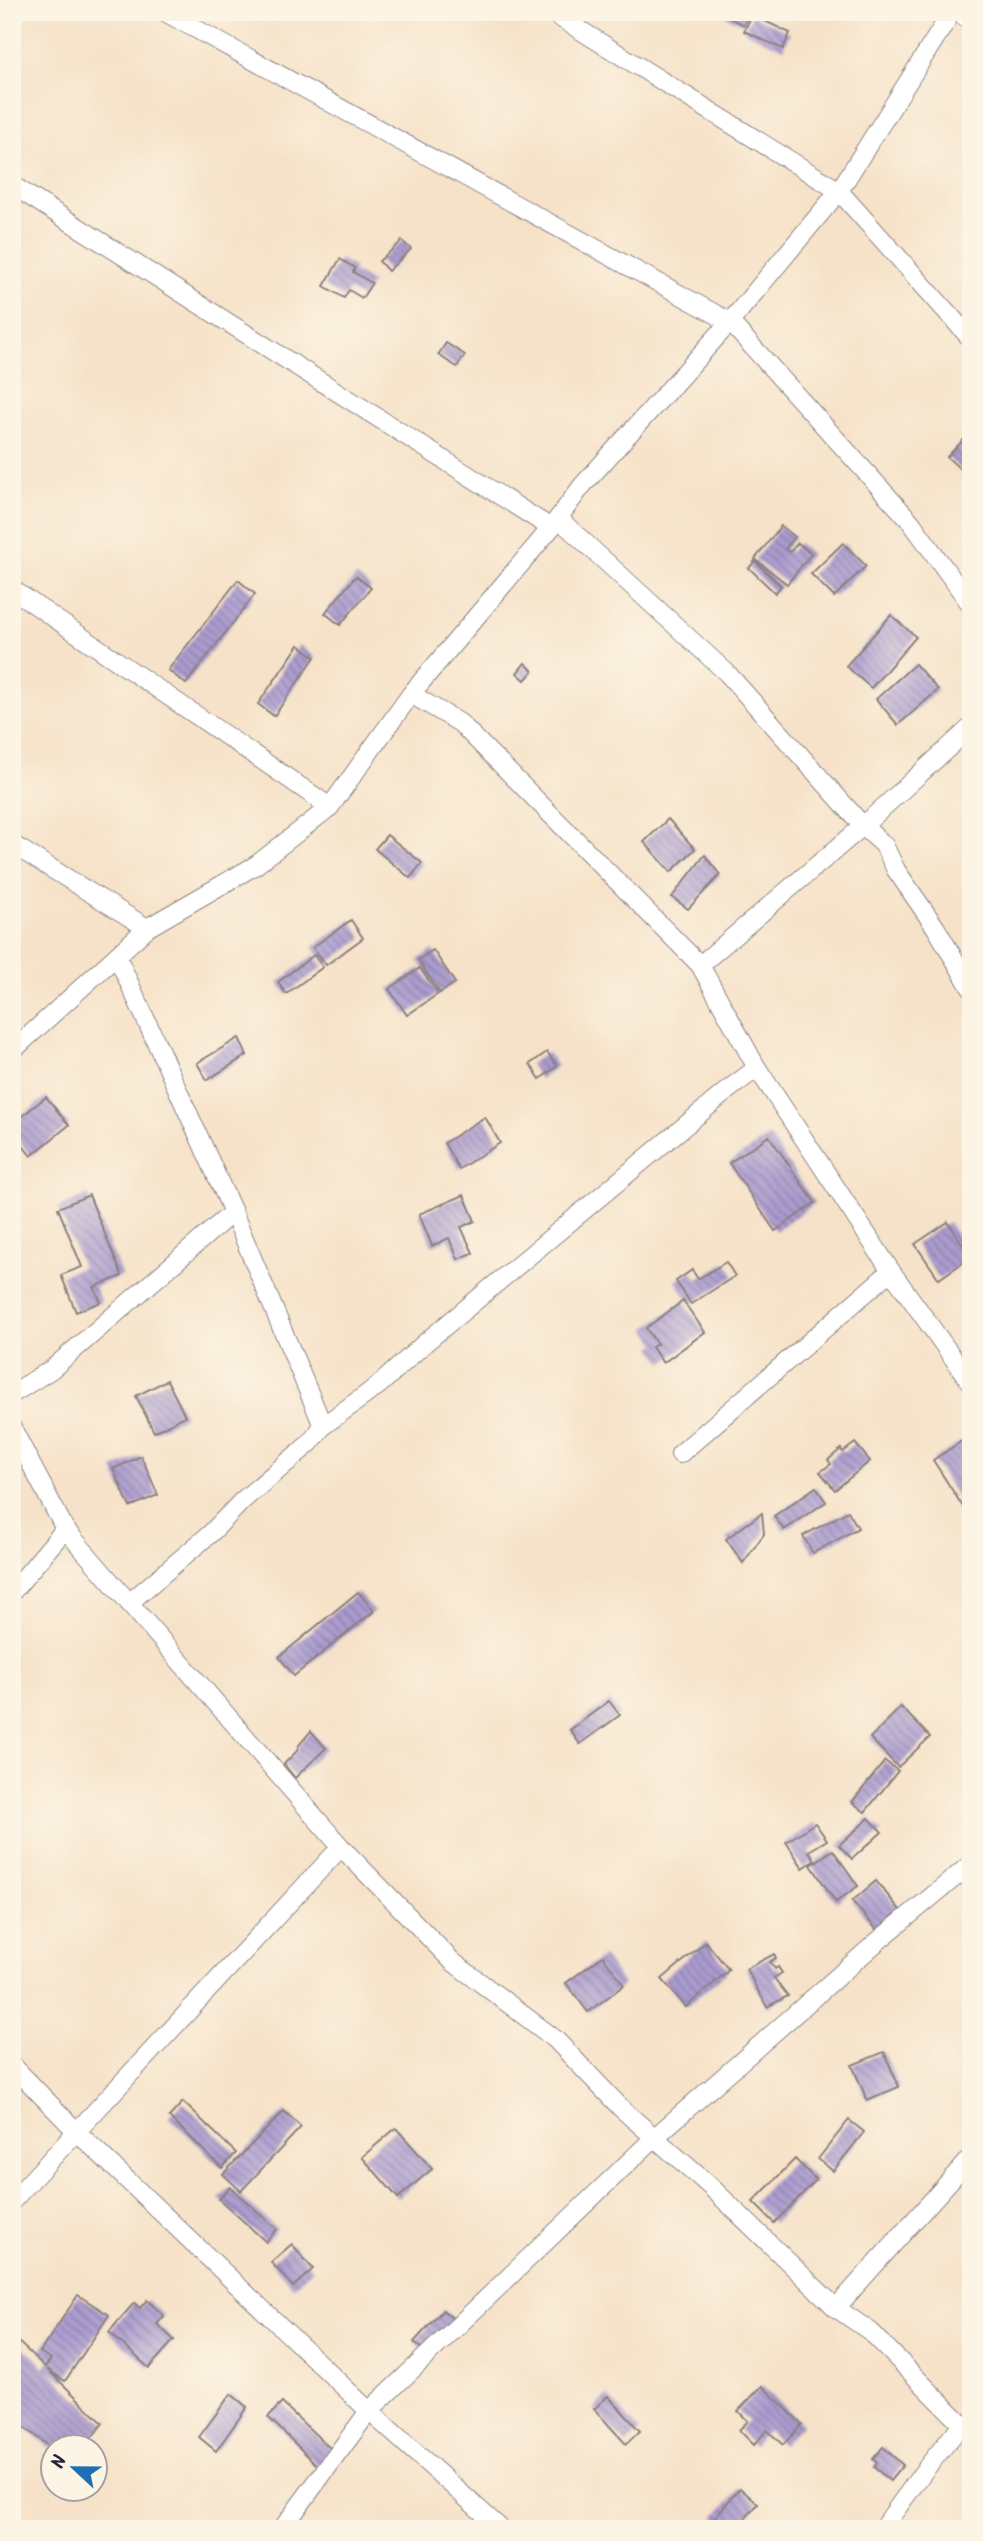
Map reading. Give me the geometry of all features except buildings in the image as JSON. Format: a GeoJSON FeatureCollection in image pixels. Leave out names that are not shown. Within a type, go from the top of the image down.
{"type":"FeatureCollection","features":[{"type":"Feature","properties":{"kind":"street"},"geometry":{"type":"LineString","coordinates":[[166,12],[730,322],[911,522],[971,605]]}},
{"type":"Feature","properties":{"kind":"street"},"geometry":{"type":"LineString","coordinates":[[551,12],[839,191],[971,339]]}},
{"type":"Feature","properties":{"kind":"street"},"geometry":{"type":"LineString","coordinates":[[12,1051],[147,928],[256,865],[330,807],[411,694],[555,523],[582,485],[730,322],[839,191],[952,12]]}},
{"type":"Feature","properties":{"kind":"street"},"geometry":{"type":"LineString","coordinates":[[960,12],[971,22]]}},
{"type":"Feature","properties":{"kind":"street"},"geometry":{"type":"LineString","coordinates":[[12,185],[555,523],[727,673],[884,845],[896,870],[936,928],[971,988]]}},
{"type":"Feature","properties":{"kind":"street"},"geometry":{"type":"LineString","coordinates":[[12,589],[330,807]]}},
{"type":"Feature","properties":{"kind":"street"},"geometry":{"type":"LineString","coordinates":[[411,694],[460,723],[700,965],[757,1068],[891,1271],[971,1383]]}},
{"type":"Feature","properties":{"kind":"street"},"geometry":{"type":"LineString","coordinates":[[700,965],[863,825],[971,727]]}},
{"type":"Feature","properties":{"kind":"street"},"geometry":{"type":"LineString","coordinates":[[12,844],[147,928]]}},
{"type":"Feature","properties":{"kind":"street"},"geometry":{"type":"LineString","coordinates":[[117,956],[233,1212],[323,1426]]}},
{"type":"Feature","properties":{"kind":"street"},"geometry":{"type":"LineString","coordinates":[[130,1602],[310,1443],[323,1426],[379,1385],[426,1342],[757,1068]]}},
{"type":"Feature","properties":{"kind":"street"},"geometry":{"type":"LineString","coordinates":[[12,1394],[52,1369],[233,1212]]}},
{"type":"Feature","properties":{"kind":"street"},"geometry":{"type":"LineString","coordinates":[[680,1454],[891,1271]]}},
{"type":"Feature","properties":{"kind":"street"},"geometry":{"type":"LineString","coordinates":[[12,1428],[65,1529],[341,1847],[453,1962],[555,2039],[622,2109],[712,2188],[836,2308],[871,2332],[967,2426],[924,2471],[882,2529]]}},
{"type":"Feature","properties":{"kind":"street"},"geometry":{"type":"LineString","coordinates":[[12,1592],[65,1529]]}},
{"type":"Feature","properties":{"kind":"street"},"geometry":{"type":"LineString","coordinates":[[12,2201],[341,1847]]}},
{"type":"Feature","properties":{"kind":"street"},"geometry":{"type":"LineString","coordinates":[[282,2529],[369,2411],[653,2138],[878,1941],[971,1864]]}},
{"type":"Feature","properties":{"kind":"street"},"geometry":{"type":"LineString","coordinates":[[12,2065],[77,2132],[369,2411],[501,2529]]}},
{"type":"Feature","properties":{"kind":"street"},"geometry":{"type":"LineString","coordinates":[[836,2308],[971,2157]]}}]}
